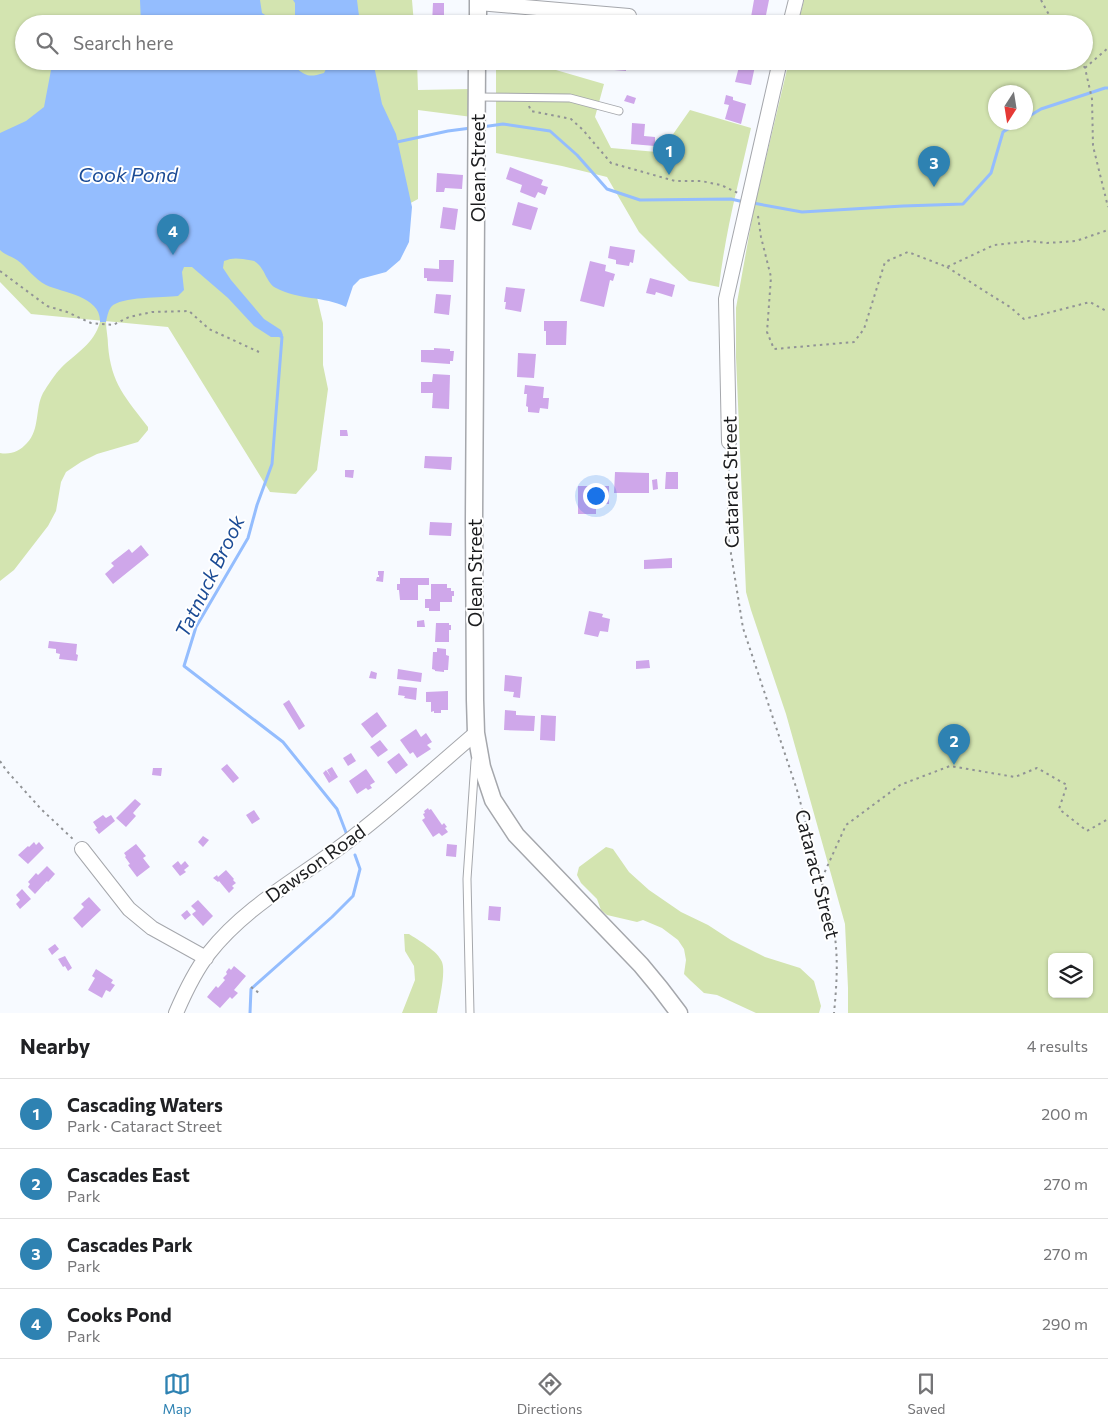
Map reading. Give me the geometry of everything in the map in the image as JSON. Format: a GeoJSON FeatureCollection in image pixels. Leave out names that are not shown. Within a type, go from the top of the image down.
{"type":"FeatureCollection","features":[{"type":"Feature","properties":{"kind":"street"},"geometry":{"type":"LineString","coordinates":[[792,15],[796,0]]}},
{"type":"Feature","properties":{"kind":"street"},"geometry":{"type":"LineString","coordinates":[[478,15],[478,1],[618,15]]}},
{"type":"Feature","properties":{"kind":"street","name":"Olean Street"},"geometry":{"type":"LineString","coordinates":[[477,70],[474,520],[475,700],[476,733],[482,767],[493,800],[516,835],[641,965],[679,1013]]}},
{"type":"Feature","properties":{"kind":"street","name":"Cataract Street"},"geometry":{"type":"LineString","coordinates":[[729,442],[726,299],[778,70]]}},
{"type":"Feature","properties":{"kind":"street","name":"Dawson Road"},"geometry":{"type":"LineString","coordinates":[[176,1013],[189,985],[206,958],[218,943],[262,901],[356,835],[476,733]]}},
{"type":"Feature","properties":{"kind":"street"},"geometry":{"type":"LineString","coordinates":[[82,849],[129,909],[152,928],[206,958]]}},
{"type":"Feature","properties":{"kind":"lane"},"geometry":{"type":"LineString","coordinates":[[477,97],[570,98],[619,111]]}},
{"type":"Feature","properties":{"kind":"lane"},"geometry":{"type":"LineString","coordinates":[[470,1013],[467,879],[476,733]]}},
{"type":"Feature","properties":{"kind":"path"},"geometry":{"type":"LineString","coordinates":[[1041,0],[1049,15]]}},
{"type":"Feature","properties":{"kind":"path"},"geometry":{"type":"LineString","coordinates":[[1093,61],[1108,48]]}},
{"type":"Feature","properties":{"kind":"path"},"geometry":{"type":"LineString","coordinates":[[1085,70],[1092,99],[1093,146],[1108,207]]}},
{"type":"Feature","properties":{"kind":"path"},"geometry":{"type":"LineString","coordinates":[[524,98],[531,111],[571,119],[611,163],[674,182],[701,180],[721,185],[756,201],[761,237],[770,277],[767,332],[774,349],[854,342],[864,329],[885,262],[908,252],[946,267],[1010,307],[1024,319],[1090,302],[1108,312]]}},
{"type":"Feature","properties":{"kind":"path"},"geometry":{"type":"LineString","coordinates":[[946,267],[994,245],[1030,241],[1046,243],[1076,241],[1108,230]]}},
{"type":"Feature","properties":{"kind":"path"},"geometry":{"type":"LineString","coordinates":[[0,271],[48,306],[92,323],[113,325],[129,316],[152,312],[189,311],[209,329],[258,352]]}},
{"type":"Feature","properties":{"kind":"path","name":"Cataract Street"},"geometry":{"type":"LineString","coordinates":[[729,442],[728,534],[743,628],[798,790],[832,920],[836,942],[837,965],[834,1013]]}},
{"type":"Feature","properties":{"kind":"path"},"geometry":{"type":"LineString","coordinates":[[0,761],[28,794],[82,849]]}},
{"type":"Feature","properties":{"kind":"path"},"geometry":{"type":"LineString","coordinates":[[821,879],[846,825],[900,785],[950,766],[1015,777],[1037,768],[1067,785],[1059,809],[1087,831],[1108,819]]}},
{"type":"Feature","properties":{"kind":"path"},"geometry":{"type":"LineString","coordinates":[[251,986],[259,993]]}},
{"type":"Feature","properties":{"kind":"green space","name":"Cook Pond"},"geometry":{"type":"Polygon","coordinates":[[[0,0],[412,0],[413,15],[15,15],[15,70],[417,70],[418,90],[471,89],[472,117],[418,110],[418,199],[361,230],[316,293],[323,323],[323,365],[328,389],[317,470],[296,494],[270,492],[168,327],[31,314],[0,282],[0,0]]]}},
{"type":"Feature","properties":{"kind":"green space"},"geometry":{"type":"Polygon","coordinates":[[[804,0],[1108,0],[1108,1013],[848,1013],[845,924],[786,714],[746,592],[736,357],[736,308],[753,213],[787,70],[1093,70],[1093,15],[800,15],[804,0]]]}},
{"type":"Feature","properties":{"kind":"green space"},"geometry":{"type":"Polygon","coordinates":[[[496,70],[556,70],[604,84],[595,117],[611,148],[657,152],[669,140],[690,110],[751,128],[729,227],[719,287],[689,281],[673,266],[639,232],[607,177],[496,153],[496,70]]]}},
{"type":"Feature","properties":{"kind":"green space"},"geometry":{"type":"Polygon","coordinates":[[[100,322],[106,322],[110,359],[116,380],[126,399],[148,427],[148,430],[138,442],[97,454],[66,472],[61,482],[56,511],[48,526],[14,570],[0,581],[0,453],[12,453],[24,446],[31,438],[43,393],[59,370],[94,336],[100,322]]]}},
{"type":"Feature","properties":{"kind":"green space"},"geometry":{"type":"Polygon","coordinates":[[[606,847],[613,849],[629,872],[649,890],[681,912],[765,957],[800,968],[814,981],[821,1006],[819,1013],[756,1013],[717,995],[704,993],[684,974],[686,960],[684,949],[678,940],[662,928],[643,920],[637,922],[607,915],[601,910],[597,899],[581,883],[577,875],[579,867],[606,847]]]}},
{"type":"Feature","properties":{"kind":"green space"},"geometry":{"type":"Polygon","coordinates":[[[404,934],[409,934],[427,946],[442,962],[443,980],[437,1013],[402,1013],[415,980],[414,966],[405,951],[404,934]]]}},
{"type":"Feature","properties":{"kind":"water"},"geometry":{"type":"Polygon","coordinates":[[[140,0],[260,0],[262,13],[265,15],[141,15],[140,0]]]}},
{"type":"Feature","properties":{"kind":"water"},"geometry":{"type":"Polygon","coordinates":[[[293,0],[357,0],[359,15],[295,15],[295,3],[293,0]]]}},
{"type":"Feature","properties":{"kind":"water","name":"Cook Pond"},"geometry":{"type":"Polygon","coordinates":[[[51,70],[299,70],[306,75],[312,76],[324,73],[326,70],[375,70],[382,104],[396,134],[412,207],[409,242],[400,260],[386,272],[360,279],[353,286],[346,307],[329,301],[284,292],[276,288],[270,283],[261,267],[254,261],[236,258],[224,261],[223,268],[231,280],[264,319],[281,330],[282,337],[271,337],[254,326],[228,298],[192,267],[184,267],[182,272],[184,290],[178,296],[133,299],[116,303],[111,307],[106,322],[100,322],[99,313],[88,301],[46,285],[17,260],[0,250],[0,133],[26,121],[44,107],[51,70]]]}},
{"type":"Feature","properties":{"kind":"building"},"geometry":{"type":"Polygon","coordinates":[[[754,0],[769,0],[766,15],[751,15],[754,0]]]}},
{"type":"Feature","properties":{"kind":"building"},"geometry":{"type":"Polygon","coordinates":[[[433,3],[444,3],[444,15],[432,15],[433,3]]]}},
{"type":"Feature","properties":{"kind":"building"},"geometry":{"type":"Polygon","coordinates":[[[738,70],[754,70],[751,85],[735,82],[738,70]]]}},
{"type":"Feature","properties":{"kind":"building"},"geometry":{"type":"Polygon","coordinates":[[[627,95],[636,98],[634,104],[624,101],[627,95]]]}},
{"type":"Feature","properties":{"kind":"building"},"geometry":{"type":"Polygon","coordinates":[[[726,95],[733,97],[733,100],[746,104],[741,124],[725,119],[729,105],[724,104],[726,95]]]}},
{"type":"Feature","properties":{"kind":"building"},"geometry":{"type":"Polygon","coordinates":[[[632,123],[645,124],[644,136],[655,137],[655,146],[631,144],[632,123]]]}},
{"type":"Feature","properties":{"kind":"building"},"geometry":{"type":"Polygon","coordinates":[[[510,167],[543,180],[541,185],[548,187],[545,195],[538,192],[535,198],[520,192],[522,185],[506,179],[510,167]]]}},
{"type":"Feature","properties":{"kind":"building"},"geometry":{"type":"Polygon","coordinates":[[[437,173],[463,175],[462,189],[445,188],[444,192],[436,192],[437,173]]]}},
{"type":"Feature","properties":{"kind":"building"},"geometry":{"type":"Polygon","coordinates":[[[518,202],[538,208],[531,230],[512,225],[518,202]]]}},
{"type":"Feature","properties":{"kind":"building"},"geometry":{"type":"Polygon","coordinates":[[[443,207],[458,209],[455,230],[440,228],[443,207]]]}},
{"type":"Feature","properties":{"kind":"building"},"geometry":{"type":"Polygon","coordinates":[[[610,246],[635,250],[633,263],[630,262],[629,266],[616,264],[616,260],[608,258],[610,246]]]}},
{"type":"Feature","properties":{"kind":"building"},"geometry":{"type":"Polygon","coordinates":[[[439,260],[454,260],[453,282],[427,281],[427,278],[424,278],[424,268],[439,269],[439,260]]]}},
{"type":"Feature","properties":{"kind":"building"},"geometry":{"type":"Polygon","coordinates":[[[590,261],[606,265],[605,271],[615,274],[613,281],[610,280],[604,307],[580,301],[590,261]]]}},
{"type":"Feature","properties":{"kind":"building"},"geometry":{"type":"Polygon","coordinates":[[[650,278],[675,285],[672,297],[656,292],[655,295],[646,293],[650,278]]]}},
{"type":"Feature","properties":{"kind":"building"},"geometry":{"type":"Polygon","coordinates":[[[506,287],[525,289],[521,312],[505,309],[506,287]]]}},
{"type":"Feature","properties":{"kind":"building"},"geometry":{"type":"Polygon","coordinates":[[[436,294],[451,295],[449,315],[434,313],[436,294]]]}},
{"type":"Feature","properties":{"kind":"building"},"geometry":{"type":"Polygon","coordinates":[[[544,321],[567,321],[566,345],[546,345],[544,321]]]}},
{"type":"Feature","properties":{"kind":"building"},"geometry":{"type":"Polygon","coordinates":[[[434,348],[454,351],[453,361],[450,361],[450,364],[421,362],[421,350],[434,350],[434,348]]]}},
{"type":"Feature","properties":{"kind":"building"},"geometry":{"type":"Polygon","coordinates":[[[518,353],[536,354],[534,378],[517,377],[518,353]]]}},
{"type":"Feature","properties":{"kind":"building"},"geometry":{"type":"Polygon","coordinates":[[[433,374],[450,375],[449,409],[432,408],[433,393],[421,393],[421,382],[432,382],[433,374]]]}},
{"type":"Feature","properties":{"kind":"building"},"geometry":{"type":"Polygon","coordinates":[[[525,385],[544,387],[543,398],[549,398],[548,409],[540,408],[539,413],[528,412],[528,407],[526,406],[527,394],[524,394],[525,385]]]}},
{"type":"Feature","properties":{"kind":"building"},"geometry":{"type":"Polygon","coordinates":[[[340,430],[347,430],[348,436],[340,436],[340,430]]]}},
{"type":"Feature","properties":{"kind":"building"},"geometry":{"type":"Polygon","coordinates":[[[425,456],[452,457],[451,470],[424,468],[425,456]]]}},
{"type":"Feature","properties":{"kind":"building"},"geometry":{"type":"Polygon","coordinates":[[[345,470],[354,470],[353,478],[345,477],[345,470]]]}},
{"type":"Feature","properties":{"kind":"building"},"geometry":{"type":"Polygon","coordinates":[[[615,472],[649,473],[649,493],[614,493],[615,472]]]}},
{"type":"Feature","properties":{"kind":"building"},"geometry":{"type":"Polygon","coordinates":[[[666,472],[678,472],[678,489],[665,489],[666,472]]]}},
{"type":"Feature","properties":{"kind":"building"},"geometry":{"type":"Polygon","coordinates":[[[657,479],[658,489],[653,490],[652,480],[657,479]]]}},
{"type":"Feature","properties":{"kind":"building"},"geometry":{"type":"Polygon","coordinates":[[[578,486],[609,486],[609,504],[596,504],[596,514],[578,514],[578,486]]]}},
{"type":"Feature","properties":{"kind":"building"},"geometry":{"type":"Polygon","coordinates":[[[430,522],[452,523],[451,536],[429,535],[430,522]]]}},
{"type":"Feature","properties":{"kind":"building"},"geometry":{"type":"Polygon","coordinates":[[[141,545],[149,555],[113,584],[105,574],[114,566],[111,563],[129,549],[132,553],[141,545]]]}},
{"type":"Feature","properties":{"kind":"building"},"geometry":{"type":"Polygon","coordinates":[[[672,558],[672,568],[644,569],[644,560],[672,558]]]}},
{"type":"Feature","properties":{"kind":"building"},"geometry":{"type":"Polygon","coordinates":[[[378,571],[384,571],[383,582],[376,581],[377,577],[379,577],[378,571]]]}},
{"type":"Feature","properties":{"kind":"building"},"geometry":{"type":"Polygon","coordinates":[[[400,578],[429,578],[429,585],[418,585],[418,600],[400,600],[397,584],[400,584],[400,578]]]}},
{"type":"Feature","properties":{"kind":"building"},"geometry":{"type":"Polygon","coordinates":[[[431,584],[447,584],[447,588],[451,588],[451,591],[454,591],[452,602],[440,602],[440,611],[429,611],[429,608],[425,608],[425,599],[431,599],[431,584]]]}},
{"type":"Feature","properties":{"kind":"building"},"geometry":{"type":"Polygon","coordinates":[[[589,611],[603,614],[602,617],[610,619],[608,632],[600,631],[598,637],[584,634],[589,611]]]}},
{"type":"Feature","properties":{"kind":"building"},"geometry":{"type":"Polygon","coordinates":[[[424,620],[425,627],[417,627],[417,621],[424,620]]]}},
{"type":"Feature","properties":{"kind":"building"},"geometry":{"type":"Polygon","coordinates":[[[436,623],[449,623],[451,625],[449,642],[435,642],[436,623]]]}},
{"type":"Feature","properties":{"kind":"building"},"geometry":{"type":"Polygon","coordinates":[[[49,641],[77,644],[77,661],[59,659],[60,654],[56,653],[56,649],[48,648],[49,641]]]}},
{"type":"Feature","properties":{"kind":"building"},"geometry":{"type":"Polygon","coordinates":[[[437,648],[446,649],[446,655],[449,656],[448,670],[444,670],[444,672],[432,669],[433,652],[437,652],[437,648]]]}},
{"type":"Feature","properties":{"kind":"building"},"geometry":{"type":"Polygon","coordinates":[[[649,660],[650,668],[636,669],[636,661],[649,660]]]}},
{"type":"Feature","properties":{"kind":"building"},"geometry":{"type":"Polygon","coordinates":[[[398,669],[422,673],[421,682],[397,679],[398,669]]]}},
{"type":"Feature","properties":{"kind":"building"},"geometry":{"type":"Polygon","coordinates":[[[371,671],[377,673],[376,679],[369,678],[371,671]]]}},
{"type":"Feature","properties":{"kind":"building"},"geometry":{"type":"Polygon","coordinates":[[[505,675],[522,677],[520,698],[513,697],[514,692],[504,691],[505,675]]]}},
{"type":"Feature","properties":{"kind":"building"},"geometry":{"type":"Polygon","coordinates":[[[399,686],[417,688],[416,700],[398,695],[399,686]]]}},
{"type":"Feature","properties":{"kind":"building"},"geometry":{"type":"Polygon","coordinates":[[[448,691],[448,710],[441,710],[441,713],[431,712],[431,702],[426,702],[426,692],[448,691]]]}},
{"type":"Feature","properties":{"kind":"building"},"geometry":{"type":"Polygon","coordinates":[[[289,700],[305,726],[299,730],[283,704],[289,700]]]}},
{"type":"Feature","properties":{"kind":"building"},"geometry":{"type":"Polygon","coordinates":[[[505,710],[516,711],[516,715],[535,716],[534,731],[504,730],[505,710]]]}},
{"type":"Feature","properties":{"kind":"building"},"geometry":{"type":"Polygon","coordinates":[[[377,712],[387,726],[372,738],[361,724],[377,712]]]}},
{"type":"Feature","properties":{"kind":"building"},"geometry":{"type":"Polygon","coordinates":[[[541,715],[556,716],[555,741],[540,740],[541,715]]]}},
{"type":"Feature","properties":{"kind":"building"},"geometry":{"type":"Polygon","coordinates":[[[416,729],[421,737],[426,733],[432,742],[427,745],[431,749],[417,758],[413,752],[410,754],[400,740],[416,729]]]}},
{"type":"Feature","properties":{"kind":"building"},"geometry":{"type":"Polygon","coordinates":[[[380,740],[388,750],[378,757],[370,747],[380,740]]]}},
{"type":"Feature","properties":{"kind":"building"},"geometry":{"type":"Polygon","coordinates":[[[351,753],[356,761],[348,766],[343,758],[351,753]]]}},
{"type":"Feature","properties":{"kind":"building"},"geometry":{"type":"Polygon","coordinates":[[[399,753],[408,765],[396,774],[387,762],[399,753]]]}},
{"type":"Feature","properties":{"kind":"building"},"geometry":{"type":"Polygon","coordinates":[[[227,764],[239,778],[233,783],[221,769],[227,764]]]}},
{"type":"Feature","properties":{"kind":"building"},"geometry":{"type":"Polygon","coordinates":[[[332,767],[338,777],[329,783],[323,773],[326,770],[331,777],[327,770],[332,767]]]}},
{"type":"Feature","properties":{"kind":"building"},"geometry":{"type":"Polygon","coordinates":[[[153,768],[162,768],[161,776],[152,775],[153,768]]]}},
{"type":"Feature","properties":{"kind":"building"},"geometry":{"type":"Polygon","coordinates":[[[366,769],[375,782],[370,785],[372,788],[368,790],[366,788],[357,794],[349,781],[366,769]]]}},
{"type":"Feature","properties":{"kind":"building"},"geometry":{"type":"Polygon","coordinates":[[[135,799],[141,804],[133,813],[136,816],[126,827],[116,818],[135,799]]]}},
{"type":"Feature","properties":{"kind":"building"},"geometry":{"type":"Polygon","coordinates":[[[428,808],[429,810],[431,809],[442,825],[444,823],[447,827],[445,828],[448,832],[442,836],[439,833],[433,837],[422,820],[425,818],[424,811],[428,808]]]}},
{"type":"Feature","properties":{"kind":"building"},"geometry":{"type":"Polygon","coordinates":[[[254,810],[260,819],[252,824],[246,815],[254,810]]]}},
{"type":"Feature","properties":{"kind":"building"},"geometry":{"type":"Polygon","coordinates":[[[103,815],[106,818],[111,815],[115,821],[99,834],[93,822],[103,815]]]}},
{"type":"Feature","properties":{"kind":"building"},"geometry":{"type":"Polygon","coordinates":[[[203,836],[209,840],[203,847],[198,842],[203,836]]]}},
{"type":"Feature","properties":{"kind":"building"},"geometry":{"type":"Polygon","coordinates":[[[34,842],[36,845],[39,842],[44,848],[28,864],[18,855],[34,842]]]}},
{"type":"Feature","properties":{"kind":"building"},"geometry":{"type":"Polygon","coordinates":[[[136,844],[146,856],[143,858],[150,867],[137,877],[128,865],[130,864],[124,853],[136,844]]]}},
{"type":"Feature","properties":{"kind":"building"},"geometry":{"type":"Polygon","coordinates":[[[447,844],[457,845],[456,857],[446,856],[447,844]]]}},
{"type":"Feature","properties":{"kind":"building"},"geometry":{"type":"Polygon","coordinates":[[[178,861],[181,865],[185,861],[189,866],[184,870],[186,872],[180,876],[172,866],[178,861]]]}},
{"type":"Feature","properties":{"kind":"building"},"geometry":{"type":"Polygon","coordinates":[[[47,866],[55,874],[35,894],[28,887],[30,884],[28,882],[36,873],[38,875],[47,866]]]}},
{"type":"Feature","properties":{"kind":"building"},"geometry":{"type":"Polygon","coordinates":[[[226,870],[236,883],[232,886],[234,888],[229,893],[219,881],[213,878],[217,875],[218,877],[226,870]]]}},
{"type":"Feature","properties":{"kind":"building"},"geometry":{"type":"Polygon","coordinates":[[[22,889],[31,899],[20,909],[16,904],[20,900],[16,895],[22,889]]]}},
{"type":"Feature","properties":{"kind":"building"},"geometry":{"type":"Polygon","coordinates":[[[89,897],[101,910],[82,928],[73,918],[84,907],[81,904],[89,897]]]}},
{"type":"Feature","properties":{"kind":"building"},"geometry":{"type":"Polygon","coordinates":[[[198,900],[213,916],[203,926],[192,914],[196,911],[191,906],[198,900]]]}},
{"type":"Feature","properties":{"kind":"building"},"geometry":{"type":"Polygon","coordinates":[[[489,906],[501,907],[500,921],[488,920],[489,906]]]}},
{"type":"Feature","properties":{"kind":"building"},"geometry":{"type":"Polygon","coordinates":[[[187,910],[191,915],[185,920],[181,915],[187,910]]]}},
{"type":"Feature","properties":{"kind":"building"},"geometry":{"type":"Polygon","coordinates":[[[55,944],[59,949],[52,955],[48,949],[55,944]]]}},
{"type":"Feature","properties":{"kind":"building"},"geometry":{"type":"Polygon","coordinates":[[[65,956],[72,968],[68,971],[58,959],[65,956]]]}},
{"type":"Feature","properties":{"kind":"building"},"geometry":{"type":"Polygon","coordinates":[[[234,966],[246,976],[234,990],[238,993],[232,999],[230,997],[220,1008],[207,997],[216,986],[218,988],[225,980],[223,978],[229,968],[231,970],[234,966]]]}},
{"type":"Feature","properties":{"kind":"building"},"geometry":{"type":"Polygon","coordinates":[[[96,969],[113,980],[111,983],[115,985],[110,992],[106,990],[102,998],[88,990],[95,978],[92,976],[96,969]]]}},
{"type":"Feature","properties":{"kind":"waterway"},"geometry":{"type":"LineString","coordinates":[[1033,114],[1041,109],[1108,88]]}},
{"type":"Feature","properties":{"kind":"waterway"},"geometry":{"type":"LineString","coordinates":[[482,127],[503,124],[550,131],[577,155],[607,189],[640,200],[731,199],[744,202]]}},
{"type":"Feature","properties":{"kind":"waterway"},"geometry":{"type":"LineString","coordinates":[[397,142],[471,128]]}},
{"type":"Feature","properties":{"kind":"waterway"},"geometry":{"type":"LineString","coordinates":[[753,203],[802,212],[963,204],[991,173],[1003,132],[1006,130]]}},
{"type":"Feature","properties":{"kind":"waterway","name":"Tatnuck Brook"},"geometry":{"type":"LineString","coordinates":[[278,335],[282,337],[272,464],[257,505],[248,538],[196,627],[184,666],[283,742],[337,809],[347,835]]}},
{"type":"Feature","properties":{"kind":"waterway","name":"Tatnuck Brook"},"geometry":{"type":"LineString","coordinates":[[250,1013],[251,989],[353,896],[360,869],[355,855]]}},
{"type":"Feature","properties":{"kind":"place","name":"Cascading Waters"},"geometry":{"type":"Point","coordinates":[669,175]}},
{"type":"Feature","properties":{"kind":"place","name":"Cascades Park"},"geometry":{"type":"Point","coordinates":[934,187]}},
{"type":"Feature","properties":{"kind":"place","name":"Cooks Pond"},"geometry":{"type":"Point","coordinates":[173,255]}},
{"type":"Feature","properties":{"kind":"place","name":"Cascades East"},"geometry":{"type":"Point","coordinates":[954,765]}}]}
